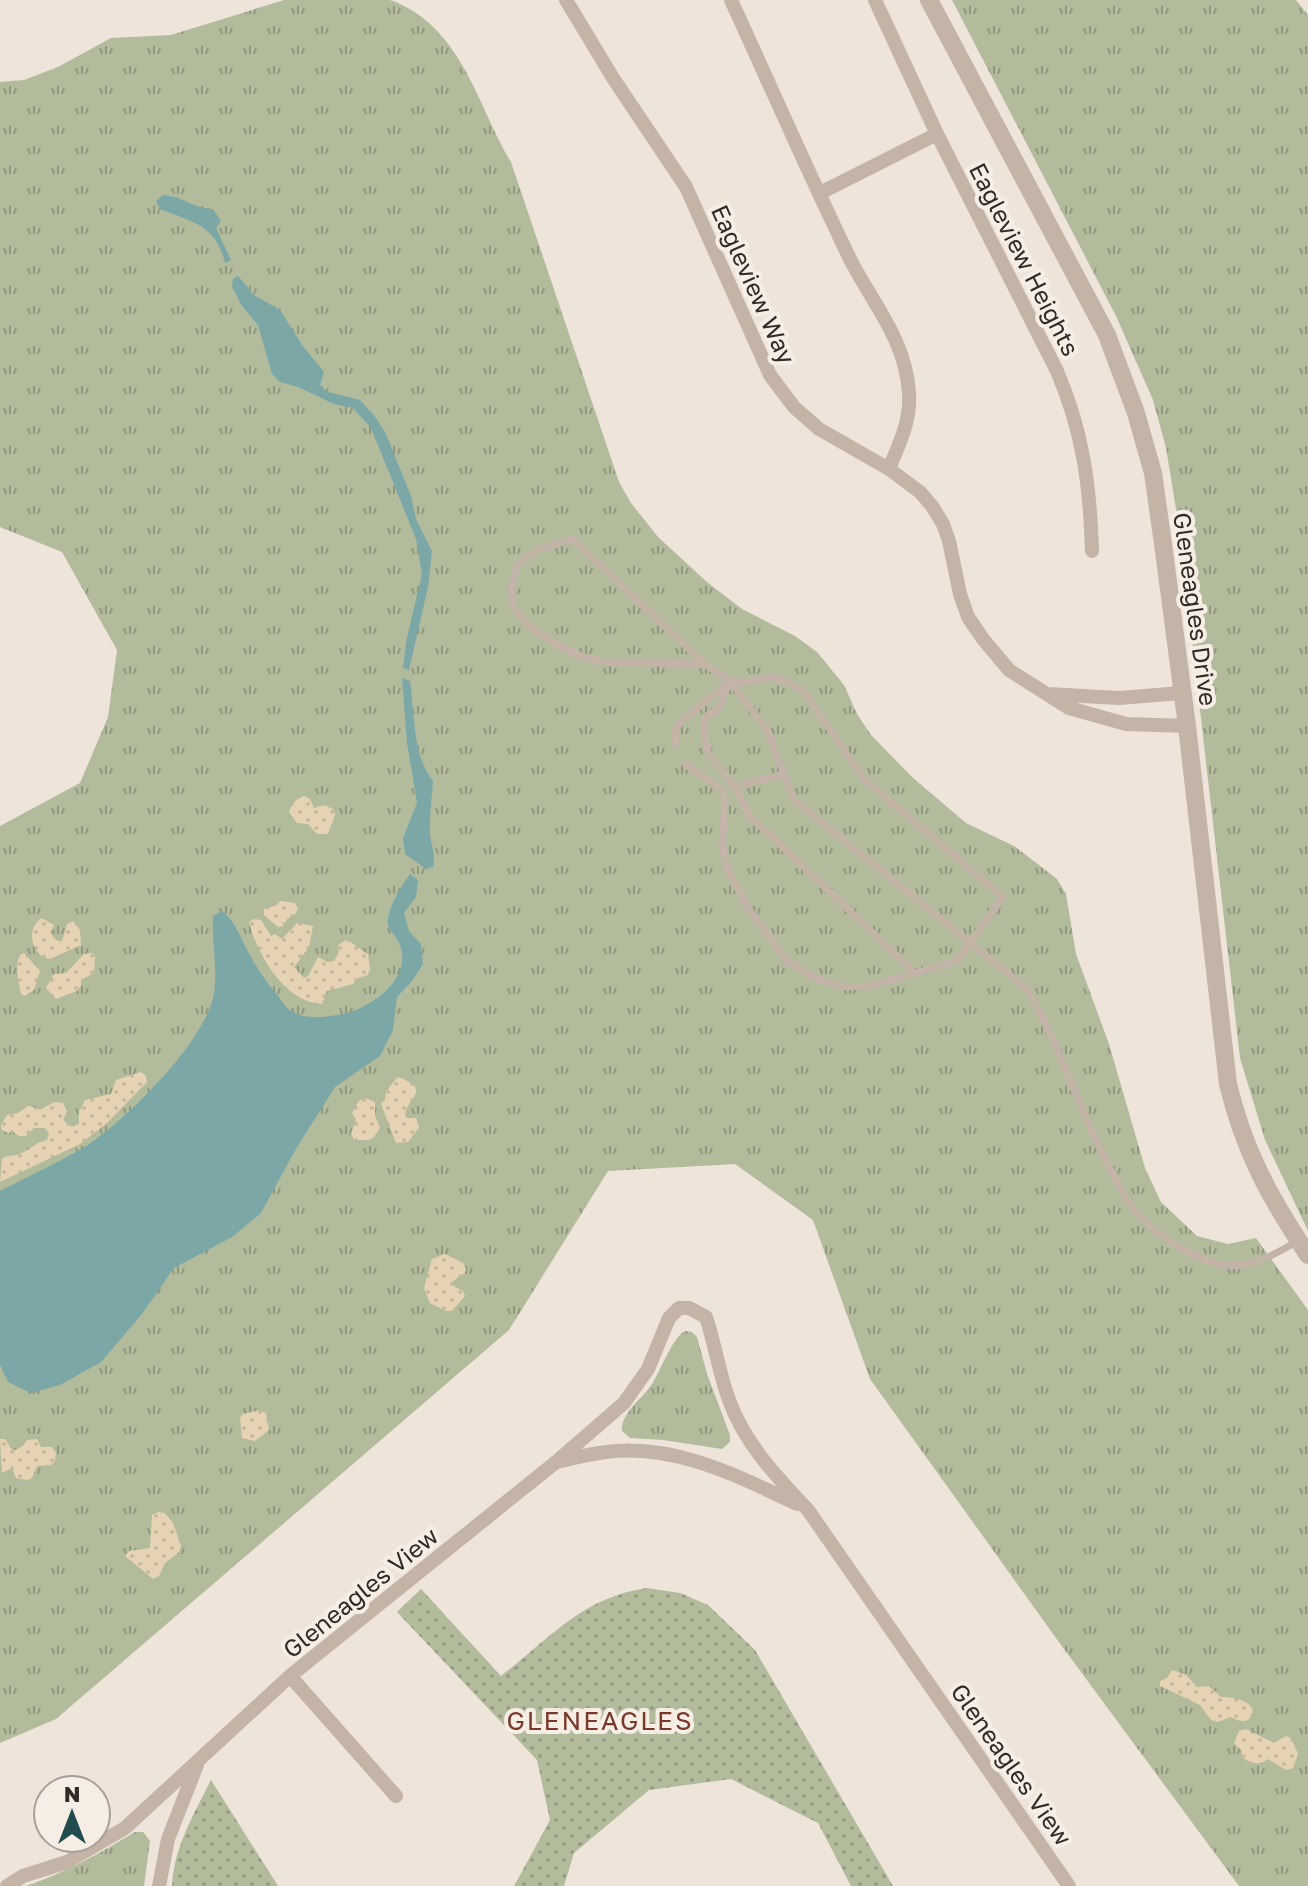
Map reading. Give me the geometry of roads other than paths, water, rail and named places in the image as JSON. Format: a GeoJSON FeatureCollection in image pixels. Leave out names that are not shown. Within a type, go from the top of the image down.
{"type":"FeatureCollection","features":[{"type":"Feature","properties":{"kind":"street","name":"Eagleview Way"},"geometry":{"type":"LineString","coordinates":[[566,0],[613,78],[686,187],[755,344],[780,391],[819,429],[889,469],[920,492],[943,524],[968,617],[1009,670],[1069,708],[1107,720],[1126,724],[1187,726]]}},
{"type":"Feature","properties":{"kind":"street"},"geometry":{"type":"LineString","coordinates":[[731,0],[853,263],[895,334],[904,363],[909,411],[905,430],[889,469]]}},
{"type":"Feature","properties":{"kind":"street","name":"Eagleview Heights"},"geometry":{"type":"LineString","coordinates":[[875,0],[937,134],[1068,397],[1085,457],[1092,551]]}},
{"type":"Feature","properties":{"kind":"street","name":"Gleneagles Drive"},"geometry":{"type":"LineString","coordinates":[[929,0],[1107,335],[1136,413],[1153,473],[1187,726],[1228,1084],[1241,1132],[1254,1164],[1303,1248]]}},
{"type":"Feature","properties":{"kind":"street"},"geometry":{"type":"LineString","coordinates":[[820,193],[937,134]]}},
{"type":"Feature","properties":{"kind":"street","name":"Eagleview Way"},"geometry":{"type":"LineString","coordinates":[[1048,694],[1119,698],[1182,693]]}},
{"type":"Feature","properties":{"kind":"street","name":"Gleneagles View"},"geometry":{"type":"LineString","coordinates":[[7,1886],[23,1876],[67,1862],[125,1828],[290,1676],[556,1462],[624,1403],[648,1369],[669,1318],[679,1308],[689,1308],[706,1317],[729,1402],[748,1438],[771,1470],[808,1510],[1069,1886]]}},
{"type":"Feature","properties":{"kind":"street","name":"Gleneagles View"},"geometry":{"type":"LineString","coordinates":[[556,1462],[609,1451],[667,1453],[730,1471],[808,1510]]}},
{"type":"Feature","properties":{"kind":"street"},"geometry":{"type":"LineString","coordinates":[[290,1676],[396,1796]]}},
{"type":"Feature","properties":{"kind":"street","name":"Gleneagles View"},"geometry":{"type":"LineString","coordinates":[[159,1886],[168,1839],[198,1762]]}},
{"type":"Feature","properties":{"kind":"lane"},"geometry":{"type":"LineString","coordinates":[[705,664],[603,662],[583,657],[556,644],[529,626],[513,607],[511,587],[517,565],[537,550],[572,539],[705,664],[730,681],[767,730],[794,800],[1026,988],[1046,1021],[1098,1146],[1131,1206],[1160,1235],[1187,1252],[1239,1266],[1303,1248]]}},
{"type":"Feature","properties":{"kind":"lane"},"geometry":{"type":"LineString","coordinates":[[676,745],[675,730],[683,720],[730,681],[773,677],[788,682],[804,692],[864,779],[1003,897],[957,961],[870,986],[842,987],[813,977],[787,961],[752,914],[729,873],[722,846],[723,790],[685,764]]}},
{"type":"Feature","properties":{"kind":"lane"},"geometry":{"type":"LineString","coordinates":[[730,681],[718,709],[704,718],[709,755],[735,787],[749,815],[915,973]]}},
{"type":"Feature","properties":{"kind":"lane"},"geometry":{"type":"LineString","coordinates":[[723,790],[784,774]]}},
{"type":"Feature","properties":{"kind":"water"},"geometry":{"type":"Polygon","coordinates":[[[163,195],[213,209],[221,221],[216,228],[231,260],[225,263],[216,241],[202,227],[160,209],[156,201],[163,195]]]}},
{"type":"Feature","properties":{"kind":"water"},"geometry":{"type":"Polygon","coordinates":[[[238,276],[254,295],[280,310],[324,372],[320,386],[328,392],[360,400],[386,434],[411,496],[416,519],[432,551],[428,587],[409,670],[403,668],[406,642],[422,574],[416,539],[371,428],[353,408],[334,404],[280,382],[272,374],[258,325],[242,306],[232,287],[233,279],[238,276]]]}},
{"type":"Feature","properties":{"kind":"water"},"geometry":{"type":"Polygon","coordinates":[[[402,678],[410,681],[418,746],[433,781],[430,827],[434,862],[433,867],[426,869],[405,854],[403,838],[417,803],[407,743],[402,678]]]}},
{"type":"Feature","properties":{"kind":"water"},"geometry":{"type":"Polygon","coordinates":[[[410,874],[418,880],[416,897],[404,913],[409,931],[421,944],[423,964],[397,997],[393,1030],[380,1056],[335,1087],[261,1213],[232,1237],[174,1268],[142,1314],[101,1362],[60,1385],[31,1393],[8,1382],[0,1365],[0,1191],[88,1145],[104,1133],[139,1102],[189,1045],[213,997],[213,916],[222,911],[231,921],[260,973],[289,1010],[308,1017],[338,1015],[374,1000],[394,982],[402,958],[400,945],[390,929],[388,918],[394,900],[410,874]]]}},
{"type":"Feature","properties":{"kind":"district","name":"GLENEAGLES"},"geometry":{"type":"Point","coordinates":[600,1720]}}]}
